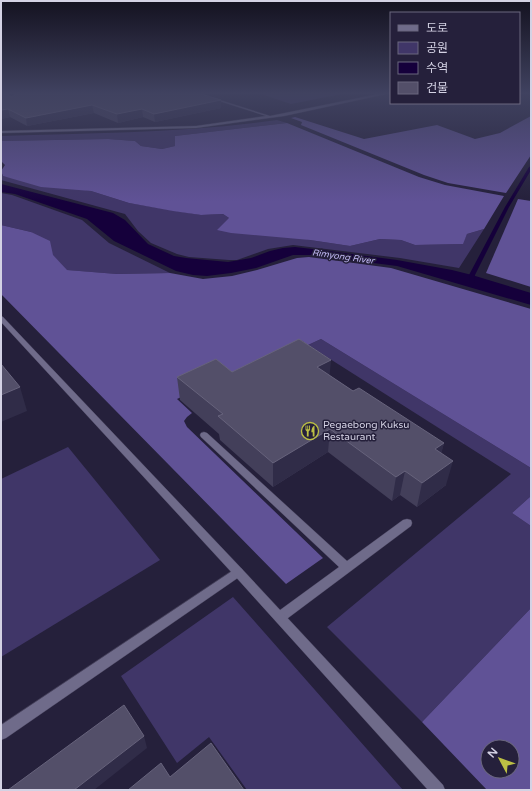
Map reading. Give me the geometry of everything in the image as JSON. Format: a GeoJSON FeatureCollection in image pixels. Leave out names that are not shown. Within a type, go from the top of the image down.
{"type":"FeatureCollection","features":[{"type":"Feature","properties":{"kind":"street"},"geometry":{"type":"LineString","coordinates":[[1,132],[174,129]]}},
{"type":"Feature","properties":{"kind":"street"},"geometry":{"type":"LineString","coordinates":[[1,318],[280,617],[438,790]]}},
{"type":"Feature","properties":{"kind":"street"},"geometry":{"type":"LineString","coordinates":[[204,435],[347,568]]}},
{"type":"Feature","properties":{"kind":"street"},"geometry":{"type":"LineString","coordinates":[[280,617],[407,523]]}},
{"type":"Feature","properties":{"kind":"street"},"geometry":{"type":"LineString","coordinates":[[1,733],[238,572]]}},
{"type":"Feature","properties":{"kind":"green space"},"geometry":{"type":"Polygon","coordinates":[[[236,129],[175,136],[175,146],[162,149],[141,146],[135,141],[108,139],[1,141],[1,136],[236,129]]]}},
{"type":"Feature","properties":{"kind":"green space"},"geometry":{"type":"Polygon","coordinates":[[[1,171],[3,176],[91,191],[129,203],[201,215],[223,214],[229,218],[310,240],[350,246],[380,239],[401,240],[415,245],[462,244],[467,234],[484,229],[459,268],[400,258],[293,245],[268,249],[237,260],[189,257],[177,254],[151,243],[138,231],[125,214],[1,180],[1,171]]]}},
{"type":"Feature","properties":{"kind":"green space"},"geometry":{"type":"Polygon","coordinates":[[[1,193],[12,195],[82,220],[109,243],[170,273],[117,274],[66,270],[31,232],[1,225],[1,193]]]}},
{"type":"Feature","properties":{"kind":"green space"},"geometry":{"type":"Polygon","coordinates":[[[321,339],[531,468],[531,496],[512,513],[531,526],[531,608],[422,722],[327,627],[511,474],[308,345],[321,339]]]}},
{"type":"Feature","properties":{"kind":"green space"},"geometry":{"type":"Polygon","coordinates":[[[68,447],[160,560],[1,657],[1,479],[68,447]]]}},
{"type":"Feature","properties":{"kind":"green space"},"geometry":{"type":"Polygon","coordinates":[[[233,597],[403,790],[247,790],[209,737],[177,763],[121,676],[233,597]]]}},
{"type":"Feature","properties":{"kind":"shaded area"},"geometry":{"type":"Polygon","coordinates":[[[236,129],[301,129],[419,177],[445,185],[504,196],[484,229],[467,234],[463,244],[415,245],[401,240],[380,239],[350,246],[310,240],[231,233],[217,230],[229,218],[223,214],[201,215],[173,211],[129,203],[91,191],[41,187],[3,176],[1,171],[5,165],[1,161],[1,141],[108,139],[135,141],[141,146],[162,149],[175,146],[175,136],[236,129]]]}},
{"type":"Feature","properties":{"kind":"shaded area"},"geometry":{"type":"Polygon","coordinates":[[[311,129],[332,129],[364,139],[417,129],[448,129],[475,139],[500,133],[507,129],[531,129],[531,155],[506,193],[448,183],[424,175],[311,129]]]}},
{"type":"Feature","properties":{"kind":"shaded area"},"geometry":{"type":"Polygon","coordinates":[[[518,199],[531,201],[531,287],[486,273],[518,199]]]}},
{"type":"Feature","properties":{"kind":"shaded area"},"geometry":{"type":"Polygon","coordinates":[[[1,225],[31,232],[50,241],[53,255],[67,270],[117,274],[170,273],[203,279],[232,276],[297,258],[309,257],[391,268],[531,309],[531,468],[321,339],[308,345],[301,340],[177,399],[192,413],[184,421],[187,427],[323,558],[286,584],[1,294],[1,225]]]}},
{"type":"Feature","properties":{"kind":"shaded area"},"geometry":{"type":"Polygon","coordinates":[[[531,496],[531,526],[512,513],[531,496]]]}},
{"type":"Feature","properties":{"kind":"shaded area"},"geometry":{"type":"Polygon","coordinates":[[[531,608],[531,790],[487,790],[422,722],[531,608]]]}},
{"type":"Feature","properties":{"kind":"water","name":"Rimyong River"},"geometry":{"type":"Polygon","coordinates":[[[1,184],[113,213],[125,220],[148,244],[174,256],[228,262],[251,258],[283,248],[295,247],[397,260],[452,270],[531,293],[531,305],[397,266],[311,255],[293,255],[256,268],[231,273],[207,276],[193,275],[176,271],[114,241],[87,219],[15,194],[1,192],[1,184]]]}},
{"type":"Feature","properties":{"kind":"building"},"geometry":{"type":"Polygon","coordinates":[[[299,339],[331,360],[317,367],[353,391],[359,388],[444,443],[435,449],[453,461],[422,483],[405,471],[396,477],[330,429],[273,463],[218,416],[223,414],[177,377],[216,359],[232,372],[299,339]]]}},
{"type":"Feature","properties":{"kind":"building"},"geometry":{"type":"Polygon","coordinates":[[[1,364],[20,387],[1,395],[1,364]]]}},
{"type":"Feature","properties":{"kind":"building"},"geometry":{"type":"Polygon","coordinates":[[[124,705],[144,736],[74,790],[8,790],[124,705]]]}},
{"type":"Feature","properties":{"kind":"building"},"geometry":{"type":"Polygon","coordinates":[[[211,743],[244,790],[128,790],[161,763],[170,777],[211,743]]]}},
{"type":"Feature","properties":{"kind":"waterway"},"geometry":{"type":"LineString","coordinates":[[472,282],[472,275],[507,207],[531,167]]}},
{"type":"Feature","properties":{"kind":"place","name":"Pegaebong Kuksu Restaurant"},"geometry":{"type":"Point","coordinates":[310,431]}}]}
